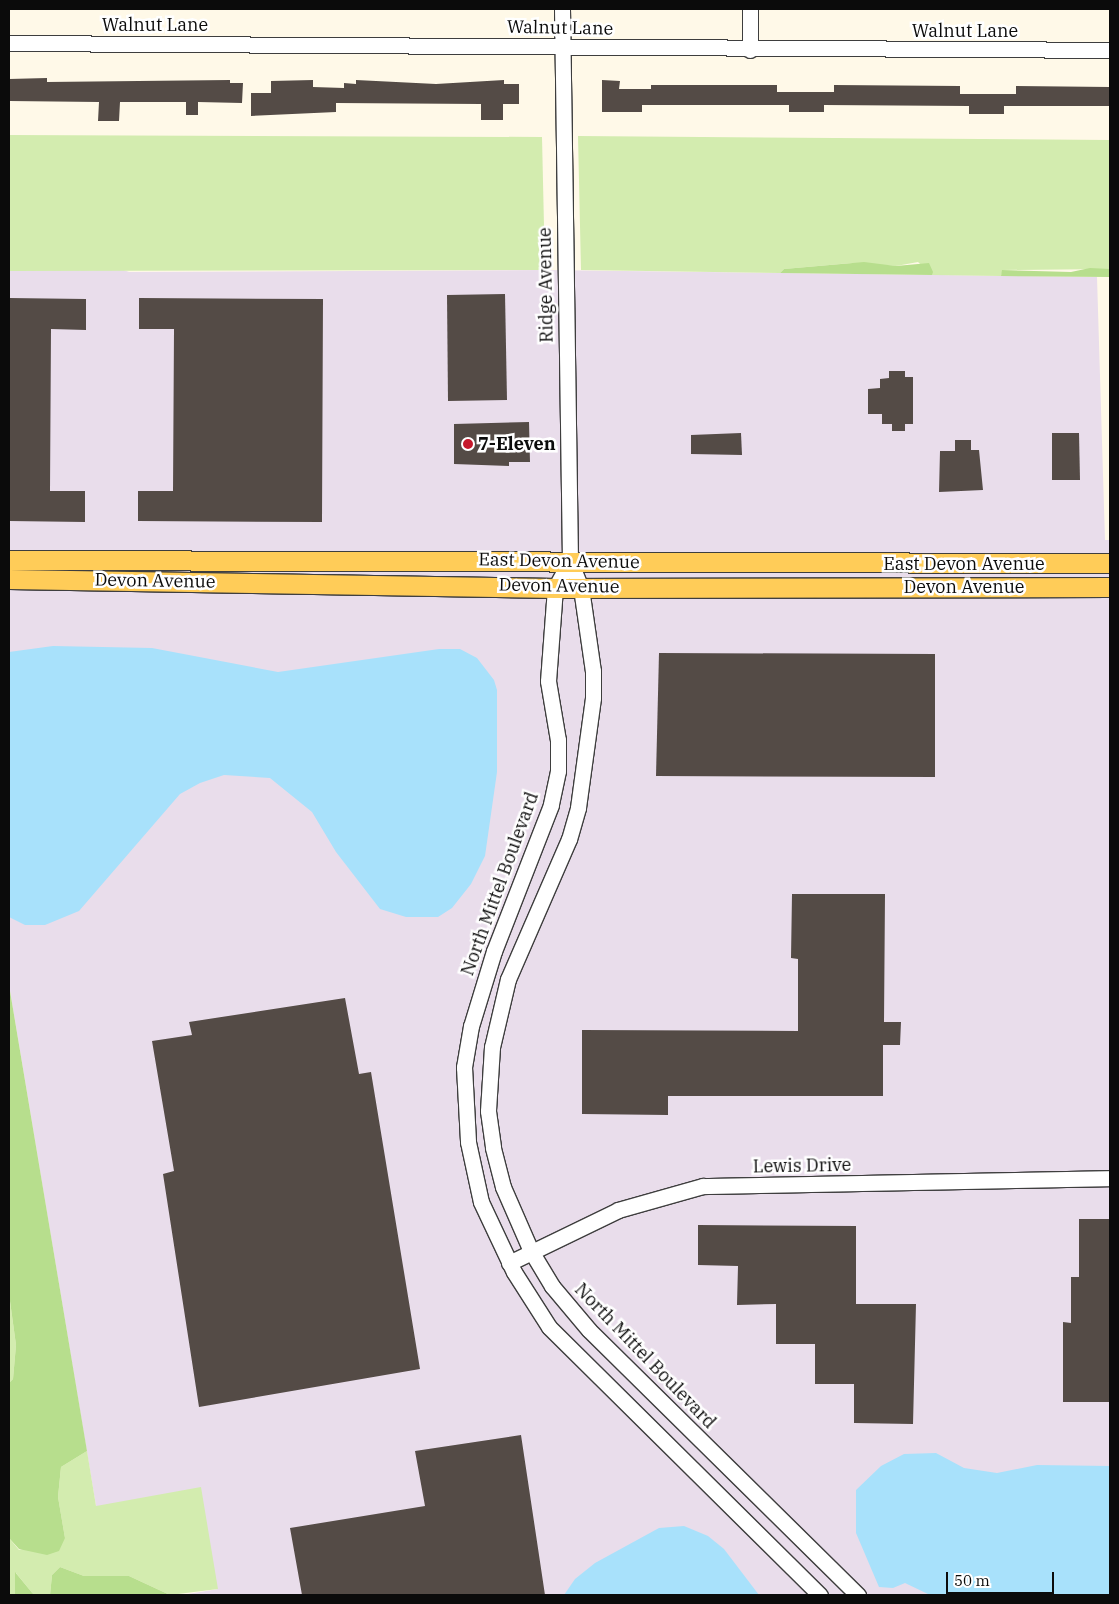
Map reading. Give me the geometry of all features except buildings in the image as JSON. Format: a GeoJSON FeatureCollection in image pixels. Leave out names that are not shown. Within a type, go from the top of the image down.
{"type":"FeatureCollection","features":[{"type":"Feature","properties":{"kind":"main road","name":"East Devon Avenue"},"geometry":{"type":"LineString","coordinates":[[9,560],[1110,563]]}},
{"type":"Feature","properties":{"kind":"main road","name":"Devon Avenue"},"geometry":{"type":"LineString","coordinates":[[9,579],[555,588],[1110,587]]}},
{"type":"Feature","properties":{"kind":"street","name":"Ridge Avenue"},"geometry":{"type":"LineString","coordinates":[[562,9],[561,46],[570,561]]}},
{"type":"Feature","properties":{"kind":"street"},"geometry":{"type":"LineString","coordinates":[[750,9],[750,50]]}},
{"type":"Feature","properties":{"kind":"street","name":"Walnut Lane"},"geometry":{"type":"LineString","coordinates":[[9,44],[561,46],[750,50],[1110,50]]}},
{"type":"Feature","properties":{"kind":"street","name":"North Mittel Boulevard"},"geometry":{"type":"LineString","coordinates":[[570,561],[555,588],[548,681],[558,740],[558,771],[551,805],[494,951],[471,1026],[464,1067],[464,1109],[481,1202],[509,1263],[549,1327],[820,1595]]}},
{"type":"Feature","properties":{"kind":"street","name":"North Mittel Boulevard"},"geometry":{"type":"LineString","coordinates":[[570,561],[581,588],[593,670],[593,698],[578,808],[558,871],[508,979],[492,1048],[488,1111],[493,1148],[502,1187],[531,1251],[552,1286],[589,1330],[849,1592]]}},
{"type":"Feature","properties":{"kind":"street","name":"Lewis Drive"},"geometry":{"type":"LineString","coordinates":[[509,1263],[618,1210],[703,1186],[1110,1178]]}},
{"type":"Feature","properties":{"kind":"shaded area"},"geometry":{"type":"Polygon","coordinates":[[[118,268],[129,272],[545,270],[1097,277],[1105,540],[1110,540],[1110,1595],[182,1595],[218,1589],[96,1506],[9,985],[9,271],[118,268]]]}},
{"type":"Feature","properties":{"kind":"green space"},"geometry":{"type":"Polygon","coordinates":[[[9,135],[542,137],[545,270],[9,271],[9,135]]]}},
{"type":"Feature","properties":{"kind":"green space"},"geometry":{"type":"Polygon","coordinates":[[[578,136],[1110,140],[1110,269],[1003,270],[1001,276],[932,275],[918,262],[896,266],[852,263],[784,269],[780,273],[581,270],[578,136]]]}},
{"type":"Feature","properties":{"kind":"green space"},"geometry":{"type":"Polygon","coordinates":[[[864,262],[896,266],[929,263],[933,272],[932,275],[780,273],[784,269],[864,262]]]}},
{"type":"Feature","properties":{"kind":"green space"},"geometry":{"type":"Polygon","coordinates":[[[1090,268],[1110,269],[1110,277],[1001,276],[1002,270],[1071,272],[1090,268]]]}},
{"type":"Feature","properties":{"kind":"green space"},"geometry":{"type":"Polygon","coordinates":[[[9,985],[87,1451],[61,1467],[58,1497],[65,1538],[59,1551],[47,1555],[19,1549],[9,1538],[9,1383],[13,1379],[16,1345],[9,1294],[9,985]]]}},
{"type":"Feature","properties":{"kind":"green space"},"geometry":{"type":"Polygon","coordinates":[[[9,1294],[16,1345],[13,1379],[9,1383],[9,1294]]]}},
{"type":"Feature","properties":{"kind":"green space"},"geometry":{"type":"Polygon","coordinates":[[[87,1451],[96,1506],[201,1487],[218,1589],[170,1595],[129,1576],[84,1576],[60,1567],[52,1575],[50,1595],[34,1595],[16,1573],[15,1595],[9,1595],[9,1538],[19,1550],[65,1538],[58,1497],[61,1467],[87,1451]]]}},
{"type":"Feature","properties":{"kind":"green space"},"geometry":{"type":"Polygon","coordinates":[[[60,1567],[84,1576],[129,1576],[170,1595],[50,1595],[52,1575],[60,1567]]]}},
{"type":"Feature","properties":{"kind":"green space"},"geometry":{"type":"Polygon","coordinates":[[[15,1572],[34,1595],[15,1595],[15,1572]]]}},
{"type":"Feature","properties":{"kind":"water"},"geometry":{"type":"Polygon","coordinates":[[[53,646],[152,648],[278,672],[439,649],[460,649],[477,658],[494,680],[497,690],[497,772],[485,856],[471,884],[452,908],[438,917],[406,917],[380,909],[336,852],[312,812],[270,778],[224,775],[200,783],[180,794],[79,911],[45,925],[25,925],[9,917],[9,652],[53,646]]]}},
{"type":"Feature","properties":{"kind":"water"},"geometry":{"type":"Polygon","coordinates":[[[936,1453],[964,1468],[997,1473],[1037,1465],[1110,1466],[1110,1595],[930,1595],[905,1583],[893,1588],[879,1587],[856,1533],[856,1490],[881,1466],[904,1454],[936,1453]]]}},
{"type":"Feature","properties":{"kind":"water"},"geometry":{"type":"Polygon","coordinates":[[[684,1526],[708,1536],[724,1549],[759,1595],[564,1595],[575,1579],[595,1563],[659,1528],[684,1526]]]}},
{"type":"Feature","properties":{"kind":"place","name":"7-Eleven"},"geometry":{"type":"Point","coordinates":[468,444]}}]}
